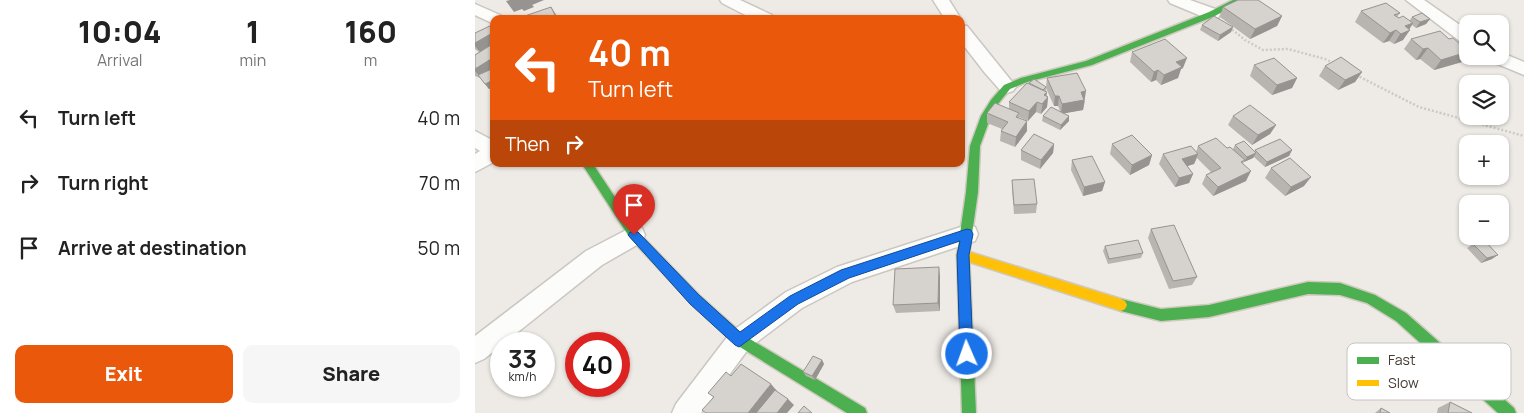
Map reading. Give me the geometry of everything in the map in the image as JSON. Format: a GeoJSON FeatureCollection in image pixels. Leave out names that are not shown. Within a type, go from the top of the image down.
{"type":"FeatureCollection","features":[{"type":"Feature","properties":{"kind":"street"},"geometry":{"type":"LineString","coordinates":[[728,0],[758,15]]}},
{"type":"Feature","properties":{"kind":"street"},"geometry":{"type":"LineString","coordinates":[[941,0],[950,15]]}},
{"type":"Feature","properties":{"kind":"street"},"geometry":{"type":"LineString","coordinates":[[1176,0],[1213,13]]}},
{"type":"Feature","properties":{"kind":"street"},"geometry":{"type":"LineString","coordinates":[[969,413],[965,244],[975,146],[986,116],[994,102],[1007,87],[1024,80],[1089,63],[1213,13],[1239,0]]}},
{"type":"Feature","properties":{"kind":"street"},"geometry":{"type":"LineString","coordinates":[[1414,0],[1459,32]]}},
{"type":"Feature","properties":{"kind":"street"},"geometry":{"type":"LineString","coordinates":[[475,9],[490,17]]}},
{"type":"Feature","properties":{"kind":"street"},"geometry":{"type":"LineString","coordinates":[[965,35],[1007,87]]}},
{"type":"Feature","properties":{"kind":"street"},"geometry":{"type":"LineString","coordinates":[[1509,62],[1524,69]]}},
{"type":"Feature","properties":{"kind":"street"},"geometry":{"type":"LineString","coordinates":[[475,138],[490,148]]}},
{"type":"Feature","properties":{"kind":"street"},"geometry":{"type":"LineString","coordinates":[[475,164],[490,154]]}},
{"type":"Feature","properties":{"kind":"street"},"geometry":{"type":"LineString","coordinates":[[589,167],[634,235],[695,300],[739,340],[860,413]]}},
{"type":"Feature","properties":{"kind":"street"},"geometry":{"type":"LineString","coordinates":[[475,351],[594,258],[634,235]]}},
{"type":"Feature","properties":{"kind":"street"},"geometry":{"type":"LineString","coordinates":[[685,413],[739,340],[794,300],[845,274],[965,244],[1119,305],[1161,315],[1209,311],[1308,288],[1340,289],[1371,299],[1401,317],[1430,343]]}},
{"type":"Feature","properties":{"kind":"street"},"geometry":{"type":"LineString","coordinates":[[1494,400],[1509,413]]}},
{"type":"Feature","properties":{"kind":"path"},"geometry":{"type":"LineString","coordinates":[[1213,13],[1245,40],[1263,50],[1288,49],[1325,58],[1339,66]]}},
{"type":"Feature","properties":{"kind":"path"},"geometry":{"type":"LineString","coordinates":[[1353,73],[1419,107],[1524,136]]}},
{"type":"Feature","properties":{"kind":"building"},"geometry":{"type":"Polygon","coordinates":[[[1238,0],[1258,0],[1282,16],[1255,29],[1223,7],[1238,0]]]}},
{"type":"Feature","properties":{"kind":"building"},"geometry":{"type":"Polygon","coordinates":[[[1386,3],[1400,13],[1394,15],[1399,18],[1403,16],[1413,23],[1405,26],[1410,30],[1401,34],[1396,30],[1390,33],[1361,11],[1386,3]]]}},
{"type":"Feature","properties":{"kind":"building"},"geometry":{"type":"Polygon","coordinates":[[[551,7],[555,15],[528,15],[551,7]]]}},
{"type":"Feature","properties":{"kind":"building"},"geometry":{"type":"Polygon","coordinates":[[[1422,13],[1430,19],[1420,22],[1412,17],[1422,13]]]}},
{"type":"Feature","properties":{"kind":"building"},"geometry":{"type":"Polygon","coordinates":[[[1214,16],[1233,27],[1220,35],[1202,25],[1214,16]]]}},
{"type":"Feature","properties":{"kind":"building"},"geometry":{"type":"Polygon","coordinates":[[[490,26],[490,34],[475,43],[475,33],[490,26]]]}},
{"type":"Feature","properties":{"kind":"building"},"geometry":{"type":"Polygon","coordinates":[[[1440,31],[1449,39],[1453,38],[1459,43],[1459,54],[1441,60],[1428,48],[1423,49],[1411,39],[1440,31]]]}},
{"type":"Feature","properties":{"kind":"building"},"geometry":{"type":"Polygon","coordinates":[[[1165,39],[1187,58],[1176,62],[1182,67],[1164,75],[1158,70],[1154,72],[1132,52],[1165,39]]]}},
{"type":"Feature","properties":{"kind":"building"},"geometry":{"type":"Polygon","coordinates":[[[490,46],[490,60],[475,69],[475,55],[490,46]]]}},
{"type":"Feature","properties":{"kind":"building"},"geometry":{"type":"Polygon","coordinates":[[[1341,57],[1362,72],[1345,80],[1325,66],[1341,57]]]}},
{"type":"Feature","properties":{"kind":"building"},"geometry":{"type":"Polygon","coordinates":[[[1274,58],[1297,78],[1277,85],[1254,65],[1274,58]]]}},
{"type":"Feature","properties":{"kind":"building"},"geometry":{"type":"Polygon","coordinates":[[[490,70],[490,82],[485,84],[478,75],[490,70]]]}},
{"type":"Feature","properties":{"kind":"building"},"geometry":{"type":"Polygon","coordinates":[[[1077,73],[1086,91],[1081,92],[1084,100],[1062,104],[1059,96],[1055,96],[1047,78],[1077,73]]]}},
{"type":"Feature","properties":{"kind":"building"},"geometry":{"type":"Polygon","coordinates":[[[1034,79],[1046,87],[1043,90],[1029,83],[1034,79]]]}},
{"type":"Feature","properties":{"kind":"building"},"geometry":{"type":"Polygon","coordinates":[[[1027,83],[1047,92],[1044,95],[1048,97],[1042,104],[1037,102],[1029,111],[1009,102],[1027,83]]]}},
{"type":"Feature","properties":{"kind":"building"},"geometry":{"type":"Polygon","coordinates":[[[995,103],[1019,113],[1016,117],[1027,121],[1016,137],[1001,131],[1008,122],[987,113],[995,103]]]}},
{"type":"Feature","properties":{"kind":"building"},"geometry":{"type":"Polygon","coordinates":[[[1250,105],[1276,125],[1258,135],[1233,116],[1250,105]]]}},
{"type":"Feature","properties":{"kind":"building"},"geometry":{"type":"Polygon","coordinates":[[[1051,107],[1069,116],[1061,125],[1043,116],[1051,107]]]}},
{"type":"Feature","properties":{"kind":"building"},"geometry":{"type":"Polygon","coordinates":[[[1034,134],[1054,144],[1041,160],[1021,150],[1034,134]]]}},
{"type":"Feature","properties":{"kind":"building"},"geometry":{"type":"Polygon","coordinates":[[[1132,135],[1152,155],[1132,165],[1112,144],[1132,135]]]}},
{"type":"Feature","properties":{"kind":"building"},"geometry":{"type":"Polygon","coordinates":[[[1216,138],[1245,160],[1241,162],[1251,171],[1218,187],[1206,175],[1221,168],[1198,146],[1216,138]]]}},
{"type":"Feature","properties":{"kind":"building"},"geometry":{"type":"Polygon","coordinates":[[[1280,139],[1292,150],[1267,162],[1255,150],[1280,139]]]}},
{"type":"Feature","properties":{"kind":"building"},"geometry":{"type":"Polygon","coordinates":[[[1244,141],[1256,153],[1247,157],[1235,145],[1244,141]]]}},
{"type":"Feature","properties":{"kind":"building"},"geometry":{"type":"Polygon","coordinates":[[[1191,146],[1198,154],[1182,159],[1193,174],[1179,178],[1163,154],[1191,146]]]}},
{"type":"Feature","properties":{"kind":"building"},"geometry":{"type":"Polygon","coordinates":[[[1092,156],[1105,182],[1084,187],[1072,160],[1092,156]]]}},
{"type":"Feature","properties":{"kind":"building"},"geometry":{"type":"Polygon","coordinates":[[[1290,158],[1311,177],[1291,187],[1271,168],[1290,158]]]}},
{"type":"Feature","properties":{"kind":"building"},"geometry":{"type":"Polygon","coordinates":[[[1034,179],[1037,204],[1014,205],[1012,180],[1034,179]]]}},
{"type":"Feature","properties":{"kind":"building"},"geometry":{"type":"Polygon","coordinates":[[[1174,225],[1197,277],[1173,281],[1151,229],[1174,225]]]}},
{"type":"Feature","properties":{"kind":"building"},"geometry":{"type":"Polygon","coordinates":[[[1138,240],[1143,253],[1109,259],[1105,246],[1138,240]]]}},
{"type":"Feature","properties":{"kind":"building"},"geometry":{"type":"Polygon","coordinates":[[[1474,245],[1489,245],[1498,255],[1487,258],[1474,245]]]}},
{"type":"Feature","properties":{"kind":"building"},"geometry":{"type":"Polygon","coordinates":[[[939,267],[938,303],[893,305],[895,269],[939,267]]]}},
{"type":"Feature","properties":{"kind":"building"},"geometry":{"type":"Polygon","coordinates":[[[813,356],[822,360],[812,376],[803,372],[813,356]]]}},
{"type":"Feature","properties":{"kind":"building"},"geometry":{"type":"Polygon","coordinates":[[[741,364],[771,384],[748,413],[706,413],[702,410],[714,397],[708,393],[726,372],[731,376],[741,364]]]}},
{"type":"Feature","properties":{"kind":"building"},"geometry":{"type":"Polygon","coordinates":[[[775,390],[788,399],[777,413],[756,413],[775,390]]]}},
{"type":"Feature","properties":{"kind":"building"},"geometry":{"type":"Polygon","coordinates":[[[1450,402],[1472,413],[1448,413],[1450,402]]]}},
{"type":"Feature","properties":{"kind":"building"},"geometry":{"type":"Polygon","coordinates":[[[804,406],[812,413],[798,413],[804,406]]]}},
{"type":"Feature","properties":{"kind":"building"},"geometry":{"type":"Polygon","coordinates":[[[1381,408],[1390,413],[1380,413],[1381,408]]]}},
{"type":"Feature","properties":{"kind":"traffic: fast"},"geometry":{"type":"LineString","coordinates":[[969,413],[963,255],[972,192],[975,146],[986,116],[994,102],[1007,87],[1024,80],[1089,63],[1212,14],[1239,0]]}},
{"type":"Feature","properties":{"kind":"traffic: fast"},"geometry":{"type":"LineString","coordinates":[[589,167],[634,235],[695,299],[740,340],[860,413]]}},
{"type":"Feature","properties":{"kind":"traffic: fast"},"geometry":{"type":"LineString","coordinates":[[1121,305],[1161,315],[1209,311],[1308,288],[1340,289],[1371,299],[1401,317],[1430,343]]}},
{"type":"Feature","properties":{"kind":"traffic: fast"},"geometry":{"type":"LineString","coordinates":[[1494,400],[1509,413]]}},
{"type":"Feature","properties":{"kind":"traffic: slow"},"geometry":{"type":"LineString","coordinates":[[963,255],[1121,305]]}},
{"type":"Feature","properties":{"kind":"route"},"geometry":{"type":"LineString","coordinates":[[634,235],[695,300],[739,340],[794,300],[845,274],[967,234],[963,255],[967,354]]}}]}
